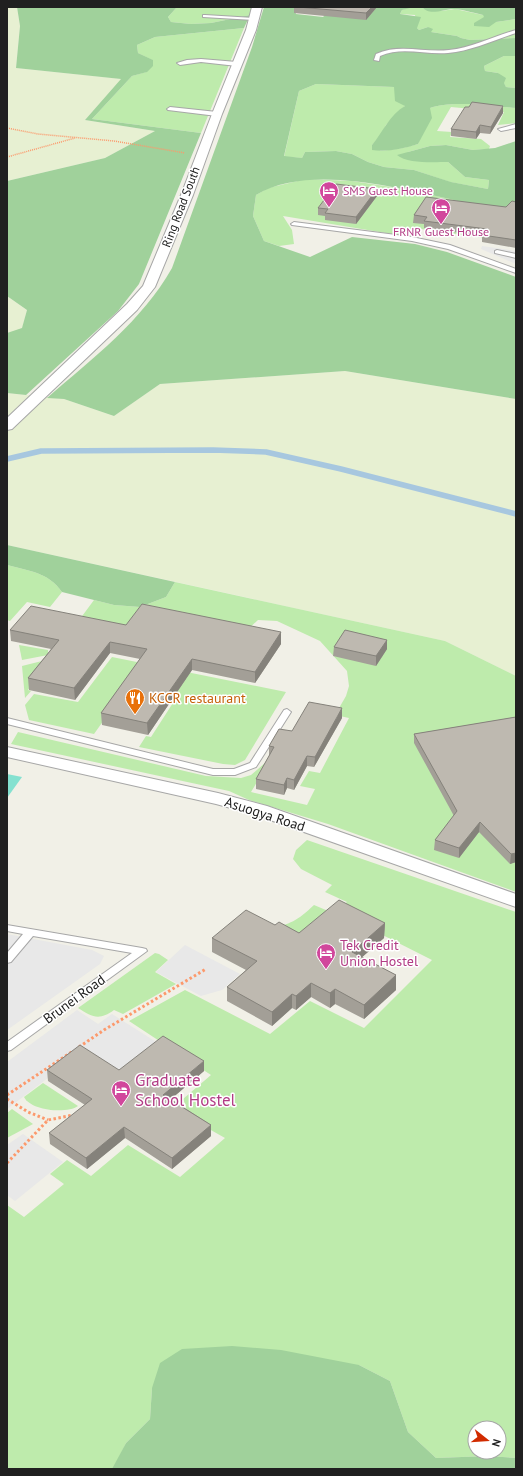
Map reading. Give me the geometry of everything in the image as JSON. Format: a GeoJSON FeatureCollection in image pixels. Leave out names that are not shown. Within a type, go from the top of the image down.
{"type":"FeatureCollection","features":[{"type":"Feature","properties":{"kind":"street","name":"Ring Road South"},"geometry":{"type":"LineString","coordinates":[[7,426],[132,306],[149,287],[187,195],[201,155],[251,30],[257,7]]}},
{"type":"Feature","properties":{"kind":"street","name":"Asuogya Road"},"geometry":{"type":"LineString","coordinates":[[7,752],[218,799],[260,810],[516,901]]}},
{"type":"Feature","properties":{"kind":"lane"},"geometry":{"type":"LineString","coordinates":[[205,16],[254,19]]}},
{"type":"Feature","properties":{"kind":"lane"},"geometry":{"type":"LineString","coordinates":[[377,60],[378,55],[384,52],[396,50],[452,52],[516,31]]}},
{"type":"Feature","properties":{"kind":"lane"},"geometry":{"type":"LineString","coordinates":[[180,63],[188,60],[207,60],[237,64]]}},
{"type":"Feature","properties":{"kind":"lane"},"geometry":{"type":"LineString","coordinates":[[170,109],[217,114]]}},
{"type":"Feature","properties":{"kind":"lane"},"geometry":{"type":"LineString","coordinates":[[501,129],[516,126]]}},
{"type":"Feature","properties":{"kind":"lane"},"geometry":{"type":"LineString","coordinates":[[294,224],[412,239],[450,247],[516,270]]}},
{"type":"Feature","properties":{"kind":"lane"},"geometry":{"type":"LineString","coordinates":[[497,252],[516,256]]}},
{"type":"Feature","properties":{"kind":"lane"},"geometry":{"type":"LineString","coordinates":[[7,721],[213,772],[235,772],[253,765],[287,712]]}},
{"type":"Feature","properties":{"kind":"lane"},"geometry":{"type":"LineString","coordinates":[[7,928],[31,932]]}},
{"type":"Feature","properties":{"kind":"lane"},"geometry":{"type":"LineString","coordinates":[[7,960],[31,932]]}},
{"type":"Feature","properties":{"kind":"lane","name":"Brunei Road"},"geometry":{"type":"LineString","coordinates":[[7,1047],[142,951],[31,932]]}},
{"type":"Feature","properties":{"kind":"path"},"geometry":{"type":"LineString","coordinates":[[7,128],[19,132],[108,140],[201,155]]}},
{"type":"Feature","properties":{"kind":"path"},"geometry":{"type":"LineString","coordinates":[[7,157],[77,137]]}},
{"type":"Feature","properties":{"kind":"path"},"geometry":{"type":"LineString","coordinates":[[7,1095],[104,1030],[206,969]]}},
{"type":"Feature","properties":{"kind":"path"},"geometry":{"type":"LineString","coordinates":[[7,1099],[28,1112],[48,1120],[73,1115]]}},
{"type":"Feature","properties":{"kind":"path"},"geometry":{"type":"LineString","coordinates":[[7,1163],[48,1120]]}},
{"type":"Feature","properties":{"kind":"green space"},"geometry":{"type":"Polygon","coordinates":[[[7,7],[17,7],[20,26],[16,68],[122,79],[85,120],[155,131],[105,158],[7,181],[7,7]]]}},
{"type":"Feature","properties":{"kind":"green space"},"geometry":{"type":"Polygon","coordinates":[[[17,7],[177,7],[168,17],[171,22],[191,24],[211,23],[250,15],[244,28],[155,37],[137,45],[138,53],[153,60],[153,66],[147,72],[132,76],[92,119],[201,133],[139,284],[118,311],[26,395],[7,393],[7,333],[22,328],[27,310],[7,296],[7,181],[105,158],[155,131],[85,120],[121,79],[16,68],[20,26],[17,7]]]}},
{"type":"Feature","properties":{"kind":"green space"},"geometry":{"type":"Polygon","coordinates":[[[177,7],[252,7],[250,15],[211,23],[191,24],[171,22],[168,17],[177,7]]]}},
{"type":"Feature","properties":{"kind":"green space"},"geometry":{"type":"Polygon","coordinates":[[[264,7],[294,7],[296,14],[323,17],[328,12],[367,7],[410,7],[402,10],[400,14],[421,17],[417,28],[419,30],[428,27],[433,29],[431,32],[457,36],[470,40],[516,38],[516,56],[504,56],[484,66],[485,71],[498,73],[506,78],[504,83],[506,87],[516,88],[516,108],[449,104],[430,108],[432,118],[418,144],[395,150],[372,150],[372,145],[391,118],[405,106],[395,101],[394,87],[316,84],[299,91],[284,156],[302,158],[305,152],[336,151],[352,154],[368,162],[384,167],[414,170],[451,182],[488,189],[489,180],[465,177],[448,162],[414,161],[401,158],[397,155],[430,146],[446,145],[473,150],[495,148],[516,141],[516,206],[500,208],[483,206],[377,184],[325,179],[300,181],[277,186],[256,195],[253,216],[264,241],[310,257],[352,237],[415,244],[447,252],[516,277],[516,399],[345,371],[160,384],[114,416],[64,399],[47,398],[116,338],[146,305],[172,268],[252,47],[264,7]]]}},
{"type":"Feature","properties":{"kind":"green space"},"geometry":{"type":"Polygon","coordinates":[[[410,7],[422,7],[424,9],[441,11],[455,9],[483,15],[496,22],[516,19],[516,38],[470,40],[457,36],[431,32],[428,27],[419,30],[417,28],[415,15],[400,14],[402,10],[410,7]]]}},
{"type":"Feature","properties":{"kind":"green space"},"geometry":{"type":"Polygon","coordinates":[[[422,7],[516,7],[516,19],[496,22],[489,27],[474,26],[474,23],[484,17],[483,15],[455,9],[433,12],[425,10],[422,7]]]}},
{"type":"Feature","properties":{"kind":"green space"},"geometry":{"type":"Polygon","coordinates":[[[244,28],[201,133],[92,119],[132,76],[146,72],[152,60],[138,53],[137,45],[155,37],[244,28]]]}},
{"type":"Feature","properties":{"kind":"green space"},"geometry":{"type":"Polygon","coordinates":[[[504,56],[516,56],[516,88],[506,87],[498,73],[485,71],[484,66],[504,56]]]}},
{"type":"Feature","properties":{"kind":"green space"},"geometry":{"type":"Polygon","coordinates":[[[316,84],[394,87],[405,106],[386,125],[381,135],[372,145],[381,151],[418,144],[430,108],[439,106],[449,104],[472,104],[516,108],[516,123],[498,125],[504,112],[451,107],[437,131],[452,132],[450,137],[481,139],[490,146],[489,149],[473,150],[446,145],[430,146],[408,152],[427,162],[448,162],[465,177],[489,180],[488,189],[450,182],[414,170],[384,167],[368,162],[352,154],[336,151],[305,152],[302,158],[284,157],[299,91],[316,84]]]}},
{"type":"Feature","properties":{"kind":"green space"},"geometry":{"type":"Polygon","coordinates":[[[306,179],[352,181],[405,189],[488,207],[483,238],[421,229],[416,238],[283,216],[292,230],[294,244],[279,246],[264,241],[253,216],[256,195],[268,188],[306,179]]]}},
{"type":"Feature","properties":{"kind":"green space"},"geometry":{"type":"Polygon","coordinates":[[[7,296],[27,310],[22,329],[7,333],[7,296]]]}},
{"type":"Feature","properties":{"kind":"green space"},"geometry":{"type":"Polygon","coordinates":[[[345,371],[516,399],[516,676],[445,641],[7,545],[7,393],[64,399],[114,416],[160,384],[345,371]]]}},
{"type":"Feature","properties":{"kind":"green space"},"geometry":{"type":"Polygon","coordinates":[[[7,545],[175,582],[166,597],[140,607],[114,605],[62,592],[51,580],[38,573],[7,565],[7,545]]]}},
{"type":"Feature","properties":{"kind":"green space"},"geometry":{"type":"Polygon","coordinates":[[[7,565],[38,573],[51,580],[62,592],[50,607],[27,602],[10,621],[7,620],[7,565]]]}},
{"type":"Feature","properties":{"kind":"green space"},"geometry":{"type":"Polygon","coordinates":[[[175,582],[445,641],[516,676],[516,892],[328,824],[249,800],[229,791],[11,744],[18,732],[206,776],[241,778],[251,775],[266,762],[269,762],[251,792],[307,805],[315,789],[300,786],[309,771],[320,773],[349,718],[335,715],[346,696],[349,686],[347,671],[320,641],[277,621],[258,620],[244,633],[128,633],[77,623],[94,600],[114,605],[140,607],[166,597],[175,582]]]}},
{"type":"Feature","properties":{"kind":"green space"},"geometry":{"type":"Polygon","coordinates":[[[19,645],[48,650],[48,655],[22,660],[19,645]]]}},
{"type":"Feature","properties":{"kind":"green space"},"geometry":{"type":"Polygon","coordinates":[[[112,657],[286,692],[245,760],[235,765],[223,764],[139,747],[146,736],[151,737],[180,692],[131,682],[94,734],[29,720],[25,705],[34,694],[78,702],[112,657]]]}},
{"type":"Feature","properties":{"kind":"green space"},"geometry":{"type":"Polygon","coordinates":[[[50,659],[28,690],[31,691],[25,698],[22,666],[50,659]]]}},
{"type":"Feature","properties":{"kind":"green space"},"geometry":{"type":"Polygon","coordinates":[[[307,840],[516,912],[516,1458],[507,1457],[507,1420],[467,1420],[467,1457],[436,1458],[408,1432],[390,1381],[359,1365],[152,1388],[150,1419],[126,1443],[114,1468],[7,1469],[7,1205],[24,1217],[64,1184],[50,1174],[67,1160],[91,1176],[128,1145],[180,1177],[225,1138],[186,1116],[186,1106],[183,1099],[211,1075],[129,1021],[185,990],[270,1034],[310,1001],[364,1028],[432,960],[341,914],[299,945],[268,929],[293,921],[303,915],[314,905],[333,913],[347,902],[325,892],[332,885],[301,869],[293,859],[296,850],[307,840]]]}},
{"type":"Feature","properties":{"kind":"green space"},"geometry":{"type":"Polygon","coordinates":[[[155,953],[168,960],[155,972],[176,984],[123,1014],[114,1010],[100,1017],[87,1014],[78,1008],[155,953]]]}},
{"type":"Feature","properties":{"kind":"green space"},"geometry":{"type":"Polygon","coordinates":[[[43,1083],[78,1106],[66,1110],[50,1110],[28,1102],[24,1097],[43,1083]]]}},
{"type":"Feature","properties":{"kind":"green space"},"geometry":{"type":"Polygon","coordinates":[[[12,1109],[33,1124],[7,1138],[7,1113],[12,1109]]]}},
{"type":"Feature","properties":{"kind":"green space"},"geometry":{"type":"Polygon","coordinates":[[[232,1346],[281,1350],[359,1365],[390,1381],[408,1432],[436,1458],[467,1457],[467,1460],[507,1460],[507,1457],[516,1458],[516,1469],[112,1469],[126,1443],[150,1419],[152,1388],[160,1363],[182,1349],[232,1346]]]}},
{"type":"Feature","properties":{"kind":"shaded area"},"geometry":{"type":"Polygon","coordinates":[[[482,246],[516,251],[516,264],[481,249],[482,246]]]}},
{"type":"Feature","properties":{"kind":"shaded area"},"geometry":{"type":"Polygon","coordinates":[[[7,774],[22,777],[7,798],[7,774]]]}},
{"type":"Feature","properties":{"kind":"shaded area"},"geometry":{"type":"Polygon","coordinates":[[[7,934],[92,950],[104,956],[100,964],[7,1030],[7,934]]]}},
{"type":"Feature","properties":{"kind":"shaded area"},"geometry":{"type":"Polygon","coordinates":[[[185,945],[240,974],[222,990],[201,996],[156,972],[185,945]]]}},
{"type":"Feature","properties":{"kind":"shaded area"},"geometry":{"type":"Polygon","coordinates":[[[77,1010],[98,1024],[112,1014],[161,1045],[119,1077],[82,1052],[7,1109],[7,1062],[77,1010]]]}},
{"type":"Feature","properties":{"kind":"shaded area"},"geometry":{"type":"Polygon","coordinates":[[[23,1134],[63,1162],[15,1201],[7,1195],[7,1145],[23,1134]]]}},
{"type":"Feature","properties":{"kind":"building"},"geometry":{"type":"Polygon","coordinates":[[[298,7],[372,7],[366,13],[298,7]]]}},
{"type":"Feature","properties":{"kind":"building"},"geometry":{"type":"Polygon","coordinates":[[[472,102],[503,106],[491,127],[480,125],[476,132],[451,129],[465,107],[469,107],[472,102]]]}},
{"type":"Feature","properties":{"kind":"building"},"geometry":{"type":"Polygon","coordinates":[[[336,184],[377,189],[356,217],[325,213],[328,209],[318,208],[336,184]]]}},
{"type":"Feature","properties":{"kind":"building"},"geometry":{"type":"Polygon","coordinates":[[[426,197],[506,207],[512,201],[516,202],[516,240],[482,235],[487,229],[424,221],[427,217],[414,215],[426,197]]]}},
{"type":"Feature","properties":{"kind":"building"},"geometry":{"type":"Polygon","coordinates":[[[142,604],[281,632],[255,672],[192,659],[147,723],[101,713],[147,649],[110,642],[74,688],[28,678],[59,640],[10,630],[31,606],[126,625],[142,604]]]}},
{"type":"Feature","properties":{"kind":"building"},"geometry":{"type":"Polygon","coordinates":[[[345,630],[387,640],[376,656],[334,647],[345,630]]]}},
{"type":"Feature","properties":{"kind":"building"},"geometry":{"type":"Polygon","coordinates":[[[309,702],[342,708],[315,757],[307,756],[294,780],[287,778],[284,785],[256,779],[274,747],[269,746],[279,729],[292,731],[309,702]]]}},
{"type":"Feature","properties":{"kind":"building"},"geometry":{"type":"Polygon","coordinates":[[[516,717],[516,853],[511,854],[480,822],[459,848],[435,840],[457,811],[414,734],[516,717]]]}},
{"type":"Feature","properties":{"kind":"building","name":"Tek Credit Union Hostel"},"geometry":{"type":"Polygon","coordinates":[[[339,900],[385,923],[352,952],[396,975],[364,1005],[335,989],[330,993],[311,983],[296,996],[292,994],[272,1012],[227,987],[257,961],[212,938],[246,910],[275,925],[279,922],[299,933],[339,900]]]}},
{"type":"Feature","properties":{"kind":"building","name":"Graduate School Hostel"},"geometry":{"type":"Polygon","coordinates":[[[163,1036],[204,1061],[163,1095],[211,1125],[172,1158],[124,1127],[86,1158],[49,1133],[92,1099],[47,1070],[80,1045],[119,1070],[163,1036]]]}},
{"type":"Feature","properties":{"kind":"waterway"},"geometry":{"type":"LineString","coordinates":[[7,459],[41,451],[213,450],[266,452],[341,469],[516,514]]}},
{"type":"Feature","properties":{"kind":"place","name":"SMS Guest House"},"geometry":{"type":"Point","coordinates":[329,208]}},
{"type":"Feature","properties":{"kind":"place","name":"FRNR Guest House"},"geometry":{"type":"Point","coordinates":[441,225]}},
{"type":"Feature","properties":{"kind":"place","name":"KCCR restaurant"},"geometry":{"type":"Point","coordinates":[135,715]}},
{"type":"Feature","properties":{"kind":"place","name":"Tek Credit Union Hostel"},"geometry":{"type":"Point","coordinates":[326,970]}},
{"type":"Feature","properties":{"kind":"place","name":"Graduate School Hostel"},"geometry":{"type":"Point","coordinates":[121,1107]}}]}
